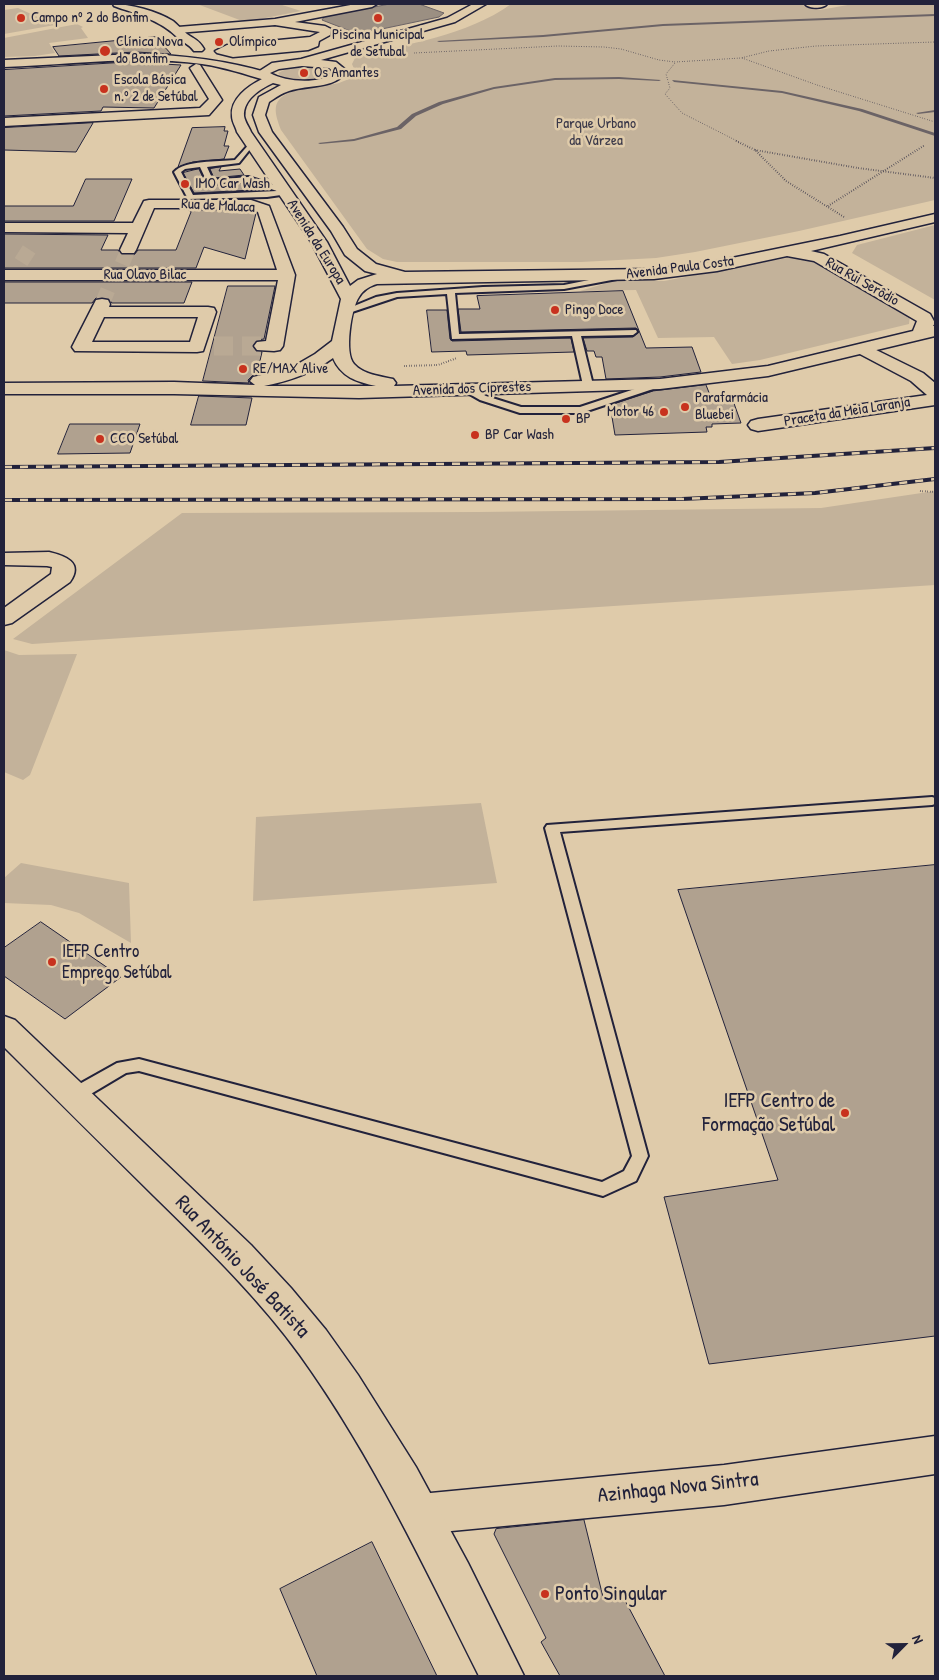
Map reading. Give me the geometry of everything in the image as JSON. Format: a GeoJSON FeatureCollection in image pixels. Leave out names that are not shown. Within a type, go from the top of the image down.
{"type":"FeatureCollection","features":[{"type":"Feature","properties":{"kind":"main road"},"geometry":{"type":"LineString","coordinates":[[119,4],[167,22],[179,35],[193,41],[201,51],[220,57],[242,60],[323,63],[337,67],[341,71],[335,78],[303,84],[267,78],[225,64],[168,55]]}},
{"type":"Feature","properties":{"kind":"main road"},"geometry":{"type":"LineString","coordinates":[[179,35],[275,22],[372,4]]}},
{"type":"Feature","properties":{"kind":"main road"},"geometry":{"type":"LineString","coordinates":[[298,62],[451,20],[481,4]]}},
{"type":"Feature","properties":{"kind":"main road"},"geometry":{"type":"LineString","coordinates":[[810,4],[822,4]]}},
{"type":"Feature","properties":{"kind":"main road"},"geometry":{"type":"LineString","coordinates":[[337,67],[336,62],[345,56],[447,28],[478,17],[493,9]]}},
{"type":"Feature","properties":{"kind":"main road"},"geometry":{"type":"LineString","coordinates":[[275,22],[325,29],[326,33],[313,40],[227,48],[221,51],[233,54],[308,47],[314,44],[313,40]]}},
{"type":"Feature","properties":{"kind":"main road"},"geometry":{"type":"LineString","coordinates":[[168,55],[179,35]]}},
{"type":"Feature","properties":{"kind":"main road"},"geometry":{"type":"LineString","coordinates":[[4,64],[168,55],[198,57],[201,51]]}},
{"type":"Feature","properties":{"kind":"main road","name":"Avenida da Europa"},"geometry":{"type":"LineString","coordinates":[[298,62],[268,69],[264,72],[267,78],[244,98],[238,116],[244,132],[319,242],[348,305]]}},
{"type":"Feature","properties":{"kind":"main road"},"geometry":{"type":"LineString","coordinates":[[4,122],[204,112],[216,100],[196,68]]}},
{"type":"Feature","properties":{"kind":"main road","name":"Avenida da Europa"},"geometry":{"type":"LineString","coordinates":[[303,84],[284,88],[272,93],[263,100],[259,115],[266,132],[338,230],[351,252],[366,265],[387,272],[420,277]]}},
{"type":"Feature","properties":{"kind":"main road","name":"Rua de Malaca"},"geometry":{"type":"LineString","coordinates":[[137,228],[149,204],[251,204],[264,209],[287,275],[268,346]]}},
{"type":"Feature","properties":{"kind":"main road","name":"Avenida Paula Costa"},"geometry":{"type":"LineString","coordinates":[[420,277],[618,276],[654,274],[717,266],[935,218]]}},
{"type":"Feature","properties":{"kind":"main road"},"geometry":{"type":"LineString","coordinates":[[4,228],[137,228],[121,264]]}},
{"type":"Feature","properties":{"kind":"main road","name":"Rua Rui Serôdio"},"geometry":{"type":"LineString","coordinates":[[840,240],[839,256],[935,309]]}},
{"type":"Feature","properties":{"kind":"main road"},"geometry":{"type":"LineString","coordinates":[[111,244],[121,264]]}},
{"type":"Feature","properties":{"kind":"main road","name":"Rua Rui Serôdio"},"geometry":{"type":"LineString","coordinates":[[778,253],[818,257],[924,318],[928,333]]}},
{"type":"Feature","properties":{"kind":"main road","name":"Rua Olavo Bilac"},"geometry":{"type":"LineString","coordinates":[[12,271],[121,264],[287,275]]}},
{"type":"Feature","properties":{"kind":"main road"},"geometry":{"type":"LineString","coordinates":[[420,277],[385,278],[360,283],[353,290],[348,305],[339,344],[339,354],[345,366],[353,373],[375,381],[434,388]]}},
{"type":"Feature","properties":{"kind":"main road"},"geometry":{"type":"LineString","coordinates":[[99,308],[208,312],[205,347],[81,346],[99,308]]}},
{"type":"Feature","properties":{"kind":"main road","name":"Avenida dos Ciprestes"},"geometry":{"type":"LineString","coordinates":[[4,389],[198,388],[255,392],[389,391],[434,388],[660,384],[768,371],[928,333]]}},
{"type":"Feature","properties":{"kind":"main road"},"geometry":{"type":"LineString","coordinates":[[198,388],[269,379],[298,371],[325,358],[339,344]]}},
{"type":"Feature","properties":{"kind":"main road","name":"Praceta da Meia Laranja"},"geometry":{"type":"LineString","coordinates":[[864,349],[917,377],[935,392]]}},
{"type":"Feature","properties":{"kind":"main road","name":"Praceta da Meia Laranja"},"geometry":{"type":"LineString","coordinates":[[758,425],[935,399]]}},
{"type":"Feature","properties":{"kind":"main road"},"geometry":{"type":"LineString","coordinates":[[4,559],[49,558],[63,564],[62,577],[4,618]]}},
{"type":"Feature","properties":{"kind":"main road","name":"Rua António José Batista"},"geometry":{"type":"LineString","coordinates":[[4,1028],[223,1241],[278,1299],[316,1348],[366,1418],[420,1514],[502,1676]]}},
{"type":"Feature","properties":{"kind":"main road","name":"Azinhaga Nova Sintra"},"geometry":{"type":"LineString","coordinates":[[420,1514],[724,1485],[935,1456]]}},
{"type":"Feature","properties":{"kind":"lane"},"geometry":{"type":"LineString","coordinates":[[252,143],[237,162],[183,168],[177,172],[191,197],[267,195],[285,192]]}},
{"type":"Feature","properties":{"kind":"lane"},"geometry":{"type":"LineString","coordinates":[[237,162],[248,179]]}},
{"type":"Feature","properties":{"kind":"lane"},"geometry":{"type":"LineString","coordinates":[[203,166],[211,182],[248,179],[285,192]]}},
{"type":"Feature","properties":{"kind":"lane"},"geometry":{"type":"LineString","coordinates":[[348,305],[387,297],[451,291],[564,286],[618,276]]}},
{"type":"Feature","properties":{"kind":"lane"},"geometry":{"type":"LineString","coordinates":[[451,291],[455,337],[633,332]]}},
{"type":"Feature","properties":{"kind":"lane"},"geometry":{"type":"LineString","coordinates":[[576,334],[588,385]]}},
{"type":"Feature","properties":{"kind":"lane"},"geometry":{"type":"LineString","coordinates":[[464,388],[483,398],[520,410],[582,410],[660,384]]}},
{"type":"Feature","properties":{"kind":"lane"},"geometry":{"type":"LineString","coordinates":[[73,1096],[118,1070],[139,1065],[603,1189],[630,1176],[640,1156],[552,828],[932,801]]}},
{"type":"Feature","properties":{"kind":"path"},"geometry":{"type":"LineString","coordinates":[[410,53],[558,46],[604,46],[659,60],[676,62],[741,58],[769,51],[816,46],[935,42]]}},
{"type":"Feature","properties":{"kind":"path"},"geometry":{"type":"LineString","coordinates":[[741,58],[817,85],[935,122]]}},
{"type":"Feature","properties":{"kind":"path"},"geometry":{"type":"LineString","coordinates":[[676,62],[664,77],[670,88],[665,94],[674,105],[682,113],[755,150],[813,161],[935,178]]}},
{"type":"Feature","properties":{"kind":"path"},"geometry":{"type":"LineString","coordinates":[[828,206],[925,145]]}},
{"type":"Feature","properties":{"kind":"path"},"geometry":{"type":"LineString","coordinates":[[755,150],[786,181],[849,220]]}},
{"type":"Feature","properties":{"kind":"path"},"geometry":{"type":"LineString","coordinates":[[400,366],[443,363],[457,358]]}},
{"type":"Feature","properties":{"kind":"path"},"geometry":{"type":"LineString","coordinates":[[418,361],[418,364],[443,363]]}},
{"type":"Feature","properties":{"kind":"path"},"geometry":{"type":"LineString","coordinates":[[920,491],[935,492]]}},
{"type":"Feature","properties":{"kind":"green space"},"geometry":{"type":"Polygon","coordinates":[[[197,4],[279,4],[301,11],[245,22],[197,4]]]}},
{"type":"Feature","properties":{"kind":"green space","name":"Parque Urbano da Várzea"},"geometry":{"type":"Polygon","coordinates":[[[511,4],[800,4],[820,10],[853,4],[935,4],[935,200],[799,231],[656,258],[581,262],[397,262],[383,259],[367,249],[281,130],[276,115],[277,103],[290,92],[339,83],[354,77],[355,71],[352,64],[355,58],[456,31],[494,15],[511,4]]]}},
{"type":"Feature","properties":{"kind":"green space","name":"Campo nº 2 do Bonfim"},"geometry":{"type":"Polygon","coordinates":[[[18,8],[55,25],[4,34],[4,10],[18,8]]]}},
{"type":"Feature","properties":{"kind":"green space"},"geometry":{"type":"Polygon","coordinates":[[[77,24],[83,27],[81,28],[88,38],[49,43],[55,53],[4,57],[4,38],[77,24]]]}},
{"type":"Feature","properties":{"kind":"green space"},"geometry":{"type":"Polygon","coordinates":[[[306,66],[327,69],[330,74],[311,81],[296,81],[282,77],[278,73],[290,67],[306,66]]]}},
{"type":"Feature","properties":{"kind":"green space"},"geometry":{"type":"Polygon","coordinates":[[[935,225],[935,300],[852,253],[857,245],[935,225]]]}},
{"type":"Feature","properties":{"kind":"green space"},"geometry":{"type":"Polygon","coordinates":[[[792,257],[815,261],[910,315],[909,324],[760,360],[732,364],[714,337],[658,338],[636,290],[580,291],[617,280],[664,281],[792,257]]]}},
{"type":"Feature","properties":{"kind":"green space"},"geometry":{"type":"Polygon","coordinates":[[[935,491],[935,585],[32,644],[13,639],[182,513],[821,508],[935,491]]]}},
{"type":"Feature","properties":{"kind":"green space"},"geometry":{"type":"Polygon","coordinates":[[[4,650],[19,655],[77,654],[30,775],[23,780],[4,772],[4,650]]]}},
{"type":"Feature","properties":{"kind":"green space"},"geometry":{"type":"Polygon","coordinates":[[[481,803],[497,883],[253,901],[256,817],[481,803]]]}},
{"type":"Feature","properties":{"kind":"green space"},"geometry":{"type":"Polygon","coordinates":[[[21,863],[129,883],[131,943],[79,913],[51,905],[4,903],[4,878],[21,863]]]}},
{"type":"Feature","properties":{"kind":"shaded area","name":"Piscina Municipal de Setubal"},"geometry":{"type":"Polygon","coordinates":[[[390,4],[419,4],[444,13],[439,17],[358,34],[322,20],[324,17],[390,4]]]}},
{"type":"Feature","properties":{"kind":"building"},"geometry":{"type":"Polygon","coordinates":[[[156,37],[171,54],[136,52],[59,56],[53,47],[156,37]]]}},
{"type":"Feature","properties":{"kind":"building"},"geometry":{"type":"Polygon","coordinates":[[[128,62],[181,65],[154,108],[103,107],[101,111],[4,116],[4,70],[128,62]]]}},
{"type":"Feature","properties":{"kind":"building"},"geometry":{"type":"Polygon","coordinates":[[[93,123],[76,152],[4,150],[4,128],[93,123]]]}},
{"type":"Feature","properties":{"kind":"building"},"geometry":{"type":"Polygon","coordinates":[[[225,127],[224,131],[228,131],[224,146],[229,146],[224,159],[193,162],[178,167],[192,128],[225,127]]]}},
{"type":"Feature","properties":{"kind":"building"},"geometry":{"type":"Polygon","coordinates":[[[221,167],[219,171],[240,169],[244,175],[214,178],[210,169],[221,167]]]}},
{"type":"Feature","properties":{"kind":"building"},"geometry":{"type":"Polygon","coordinates":[[[199,169],[207,186],[247,183],[253,190],[194,193],[183,173],[199,169]]]}},
{"type":"Feature","properties":{"kind":"building"},"geometry":{"type":"Polygon","coordinates":[[[86,179],[132,179],[114,221],[4,221],[4,206],[73,206],[86,179]]]}},
{"type":"Feature","properties":{"kind":"building"},"geometry":{"type":"Polygon","coordinates":[[[189,210],[249,210],[256,213],[245,259],[204,247],[196,268],[4,268],[4,234],[108,235],[101,250],[118,250],[122,255],[134,255],[138,250],[176,250],[191,212],[189,210]]]}},
{"type":"Feature","properties":{"kind":"building"},"geometry":{"type":"Polygon","coordinates":[[[4,282],[192,282],[184,303],[112,303],[108,298],[102,297],[96,298],[92,303],[4,303],[4,282]]]}},
{"type":"Feature","properties":{"kind":"building"},"geometry":{"type":"Polygon","coordinates":[[[228,286],[275,286],[264,339],[257,340],[252,346],[256,351],[262,352],[257,374],[248,380],[249,383],[203,381],[228,286]]]}},
{"type":"Feature","properties":{"kind":"building"},"geometry":{"type":"Polygon","coordinates":[[[623,291],[646,348],[692,347],[701,372],[660,377],[606,379],[602,357],[596,357],[594,351],[587,351],[583,338],[633,337],[639,332],[636,328],[461,332],[458,309],[480,309],[477,296],[623,291]]]}},
{"type":"Feature","properties":{"kind":"building"},"geometry":{"type":"Polygon","coordinates":[[[427,310],[447,310],[450,339],[452,341],[571,338],[574,352],[467,355],[466,351],[432,352],[427,310]]]}},
{"type":"Feature","properties":{"kind":"building"},"geometry":{"type":"Polygon","coordinates":[[[706,385],[710,395],[731,395],[741,423],[712,424],[712,427],[706,427],[707,432],[615,435],[610,405],[653,391],[706,385]]]}},
{"type":"Feature","properties":{"kind":"building"},"geometry":{"type":"Polygon","coordinates":[[[199,396],[252,398],[246,425],[191,425],[199,396]]]}},
{"type":"Feature","properties":{"kind":"building","name":"CCO Setúbal"},"geometry":{"type":"Polygon","coordinates":[[[70,424],[140,424],[130,453],[58,454],[70,424]]]}},
{"type":"Feature","properties":{"kind":"building","name":"IEFP Centro de Formação Setúbal"},"geometry":{"type":"Polygon","coordinates":[[[935,865],[935,1336],[709,1364],[664,1197],[778,1180],[678,890],[935,865]]]}},
{"type":"Feature","properties":{"kind":"building","name":"IEFP Centro Emprego Setúbal"},"geometry":{"type":"Polygon","coordinates":[[[41,922],[121,977],[65,1019],[4,976],[4,948],[41,922]]]}},
{"type":"Feature","properties":{"kind":"building"},"geometry":{"type":"Polygon","coordinates":[[[584,1520],[604,1601],[620,1591],[665,1676],[560,1676],[541,1642],[546,1638],[494,1534],[496,1529],[584,1520]]]}},
{"type":"Feature","properties":{"kind":"building"},"geometry":{"type":"Polygon","coordinates":[[[372,1542],[437,1676],[317,1676],[280,1589],[372,1542]]]}},
{"type":"Feature","properties":{"kind":"waterway"},"geometry":{"type":"LineString","coordinates":[[439,41],[543,36],[663,25],[935,15]]}},
{"type":"Feature","properties":{"kind":"waterway"},"geometry":{"type":"LineString","coordinates":[[320,143],[354,140],[399,128],[414,115],[441,103],[494,88],[555,79],[619,78],[659,80]]}},
{"type":"Feature","properties":{"kind":"waterway"},"geometry":{"type":"LineString","coordinates":[[674,81],[782,92],[860,110],[935,135]]}},
{"type":"Feature","properties":{"kind":"waterway"},"geometry":{"type":"LineString","coordinates":[[918,113],[935,111]]}},
{"type":"Feature","properties":{"kind":"tunnel"},"geometry":{"type":"LineString","coordinates":[[21,262],[30,248]]}},
{"type":"Feature","properties":{"kind":"tunnel"},"geometry":{"type":"LineString","coordinates":[[122,264],[128,250]]}},
{"type":"Feature","properties":{"kind":"tunnel"},"geometry":{"type":"LineString","coordinates":[[102,304],[110,285]]}},
{"type":"Feature","properties":{"kind":"tunnel"},"geometry":{"type":"LineString","coordinates":[[214,346],[263,346]]}},
{"type":"Feature","properties":{"kind":"railway"},"geometry":{"type":"LineString","coordinates":[[4,467],[719,462],[935,448]]}},
{"type":"Feature","properties":{"kind":"railway"},"geometry":{"type":"LineString","coordinates":[[4,500],[682,499],[815,493],[935,479]]}},
{"type":"Feature","properties":{"kind":"place","name":"Campo nº 2 do Bonfim"},"geometry":{"type":"Point","coordinates":[21,18]}},
{"type":"Feature","properties":{"kind":"place","name":"Piscina Municipal de Setubal"},"geometry":{"type":"Point","coordinates":[378,18]}},
{"type":"Feature","properties":{"kind":"place","name":"Olímpico"},"geometry":{"type":"Point","coordinates":[219,42]}},
{"type":"Feature","properties":{"kind":"place","name":"Clínica Nova do Bonfim"},"geometry":{"type":"Point","coordinates":[105,51]}},
{"type":"Feature","properties":{"kind":"place","name":"Os Amantes"},"geometry":{"type":"Point","coordinates":[304,73]}},
{"type":"Feature","properties":{"kind":"place","name":"Escola Básica n.º 2 de Setúbal"},"geometry":{"type":"Point","coordinates":[104,89]}},
{"type":"Feature","properties":{"kind":"place","name":"IMO Car Wash"},"geometry":{"type":"Point","coordinates":[185,184]}},
{"type":"Feature","properties":{"kind":"place","name":"Pingo Doce"},"geometry":{"type":"Point","coordinates":[555,310]}},
{"type":"Feature","properties":{"kind":"place","name":"RE/MAX Alive"},"geometry":{"type":"Point","coordinates":[243,369]}},
{"type":"Feature","properties":{"kind":"place","name":"Parafarmácia Bluebei"},"geometry":{"type":"Point","coordinates":[685,407]}},
{"type":"Feature","properties":{"kind":"place","name":"Motor 46"},"geometry":{"type":"Point","coordinates":[664,412]}},
{"type":"Feature","properties":{"kind":"place","name":"BP"},"geometry":{"type":"Point","coordinates":[566,419]}},
{"type":"Feature","properties":{"kind":"place","name":"BP Car Wash"},"geometry":{"type":"Point","coordinates":[475,435]}},
{"type":"Feature","properties":{"kind":"place","name":"CCO Setúbal"},"geometry":{"type":"Point","coordinates":[100,439]}},
{"type":"Feature","properties":{"kind":"place","name":"IEFP Centro Emprego Setúbal"},"geometry":{"type":"Point","coordinates":[52,962]}},
{"type":"Feature","properties":{"kind":"place","name":"IEFP Centro de Formação Setúbal"},"geometry":{"type":"Point","coordinates":[845,1113]}},
{"type":"Feature","properties":{"kind":"place","name":"Ponto Singular"},"geometry":{"type":"Point","coordinates":[545,1594]}}]}
